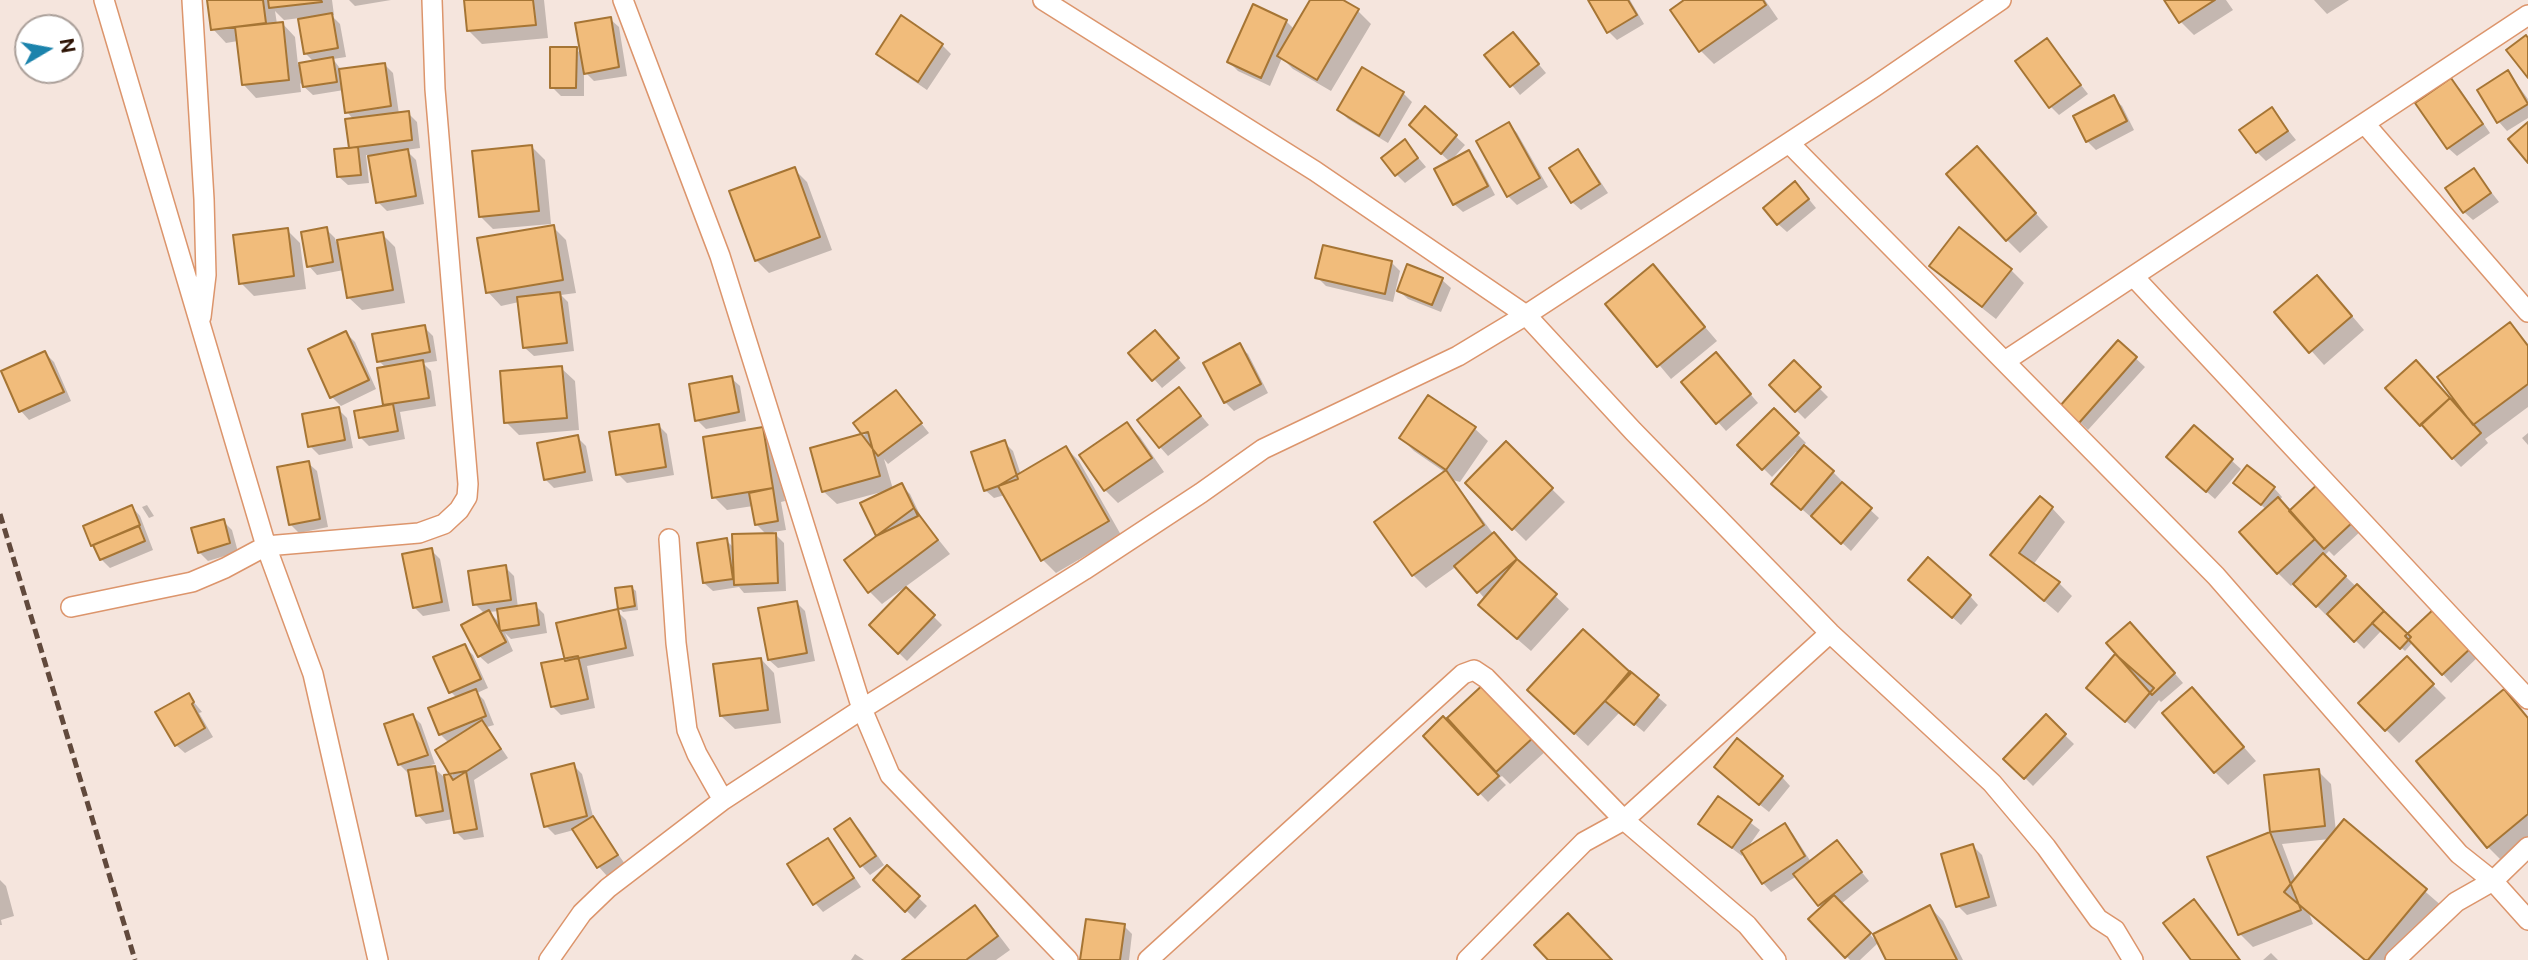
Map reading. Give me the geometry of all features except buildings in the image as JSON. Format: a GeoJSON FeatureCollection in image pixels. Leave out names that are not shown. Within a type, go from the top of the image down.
{"type":"FeatureCollection","features":[{"type":"Feature","properties":{"kind":"street"},"geometry":{"type":"LineString","coordinates":[[104,0],[266,546],[313,674],[378,960]]}},
{"type":"Feature","properties":{"kind":"street"},"geometry":{"type":"LineString","coordinates":[[192,0],[206,275],[200,325]]}},
{"type":"Feature","properties":{"kind":"street"},"geometry":{"type":"LineString","coordinates":[[71,607],[192,582],[266,546],[419,533],[444,524],[459,510],[467,496],[468,484],[435,89],[432,0]]}},
{"type":"Feature","properties":{"kind":"street"},"geometry":{"type":"LineString","coordinates":[[623,0],[720,256],[863,709],[890,775],[1068,960]]}},
{"type":"Feature","properties":{"kind":"street"},"geometry":{"type":"LineString","coordinates":[[1043,0],[1315,171],[1526,315],[1633,430],[1830,633],[1992,783],[2046,846],[2098,919],[2115,930],[2133,960]]}},
{"type":"Feature","properties":{"kind":"street"},"geometry":{"type":"LineString","coordinates":[[549,960],[582,913],[608,888],[723,800],[1095,563],[1201,494],[1263,449],[1458,356],[1526,315],[2001,0]]}},
{"type":"Feature","properties":{"kind":"street"},"geometry":{"type":"LineString","coordinates":[[2005,361],[2528,15]]}},
{"type":"Feature","properties":{"kind":"street"},"geometry":{"type":"LineString","coordinates":[[2365,124],[2528,312]]}},
{"type":"Feature","properties":{"kind":"street"},"geometry":{"type":"LineString","coordinates":[[1789,143],[2216,576],[2459,854],[2493,881],[2528,920]]}},
{"type":"Feature","properties":{"kind":"street"},"geometry":{"type":"LineString","coordinates":[[2134,277],[2528,699]]}},
{"type":"Feature","properties":{"kind":"street"},"geometry":{"type":"LineString","coordinates":[[668,540],[676,643],[687,730],[723,800]]}},
{"type":"Feature","properties":{"kind":"street"},"geometry":{"type":"LineString","coordinates":[[1467,960],[1584,842],[1624,820],[1830,633]]}},
{"type":"Feature","properties":{"kind":"street"},"geometry":{"type":"LineString","coordinates":[[1148,960],[1469,670],[1474,670],[1486,678],[1624,820],[1747,925],[1776,960]]}},
{"type":"Feature","properties":{"kind":"street"},"geometry":{"type":"LineString","coordinates":[[2395,960],[2456,902],[2493,881],[2528,847]]}},
{"type":"Feature","properties":{"kind":"railway"},"geometry":{"type":"LineString","coordinates":[[0,514],[135,960]]}}]}
